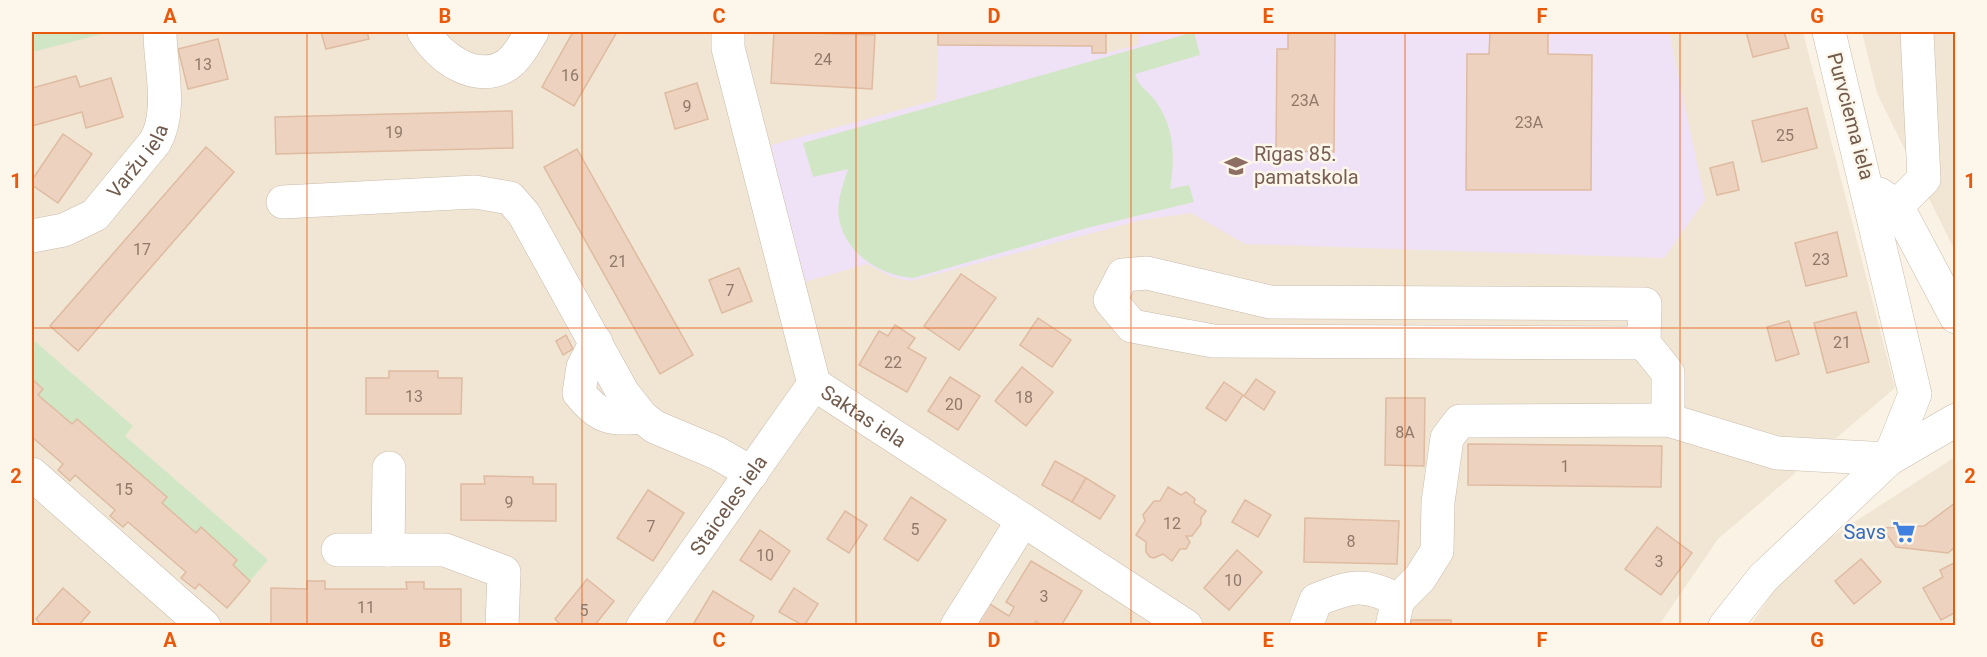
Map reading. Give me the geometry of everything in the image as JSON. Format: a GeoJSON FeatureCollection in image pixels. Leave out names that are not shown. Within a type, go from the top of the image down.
{"type":"FeatureCollection","features":[{"type":"Feature","properties":{"kind":"street","name":"Varžu iela"},"geometry":{"type":"LineString","coordinates":[[32,236],[64,230],[95,215],[155,142],[161,132],[164,106],[160,32]]}},
{"type":"Feature","properties":{"kind":"street"},"geometry":{"type":"LineString","coordinates":[[424,32],[432,46],[453,63],[476,71],[505,66],[517,56],[532,32]]}},
{"type":"Feature","properties":{"kind":"street","name":"Saktas iela"},"geometry":{"type":"LineString","coordinates":[[728,32],[728,48],[814,384],[1186,626]]}},
{"type":"Feature","properties":{"kind":"street","name":"Purvciema iela"},"geometry":{"type":"LineString","coordinates":[[1829,32],[1867,187],[1897,206],[1956,317]]}},
{"type":"Feature","properties":{"kind":"street"},"geometry":{"type":"LineString","coordinates":[[1897,206],[1924,178],[1917,32]]}},
{"type":"Feature","properties":{"kind":"street"},"geometry":{"type":"LineString","coordinates":[[1867,187],[1915,394],[1889,459]]}},
{"type":"Feature","properties":{"kind":"street"},"geometry":{"type":"LineString","coordinates":[[283,202],[475,192],[510,198],[524,214],[623,393],[642,417],[655,427],[717,453],[752,473]]}},
{"type":"Feature","properties":{"kind":"street"},"geometry":{"type":"LineString","coordinates":[[1644,343],[1213,341],[1132,326],[1110,300],[1123,275],[1147,273],[1270,302],[1645,304],[1644,343],[1668,373],[1668,420]]}},
{"type":"Feature","properties":{"kind":"street","name":"Staiceles iela"},"geometry":{"type":"LineString","coordinates":[[643,626],[814,384]]}},
{"type":"Feature","properties":{"kind":"street"},"geometry":{"type":"LineString","coordinates":[[1306,626],[1316,600],[1344,588],[1374,588],[1395,613],[1437,551],[1438,502],[1447,438],[1460,421],[1668,420],[1777,453],[1889,459]]}},
{"type":"Feature","properties":{"kind":"street"},"geometry":{"type":"LineString","coordinates":[[1725,626],[1763,578],[1889,459],[1956,420]]}},
{"type":"Feature","properties":{"kind":"street"},"geometry":{"type":"LineString","coordinates":[[388,550],[389,468]]}},
{"type":"Feature","properties":{"kind":"street"},"geometry":{"type":"LineString","coordinates":[[32,474],[204,626]]}},
{"type":"Feature","properties":{"kind":"street"},"geometry":{"type":"LineString","coordinates":[[957,626],[1023,520]]}},
{"type":"Feature","properties":{"kind":"street"},"geometry":{"type":"LineString","coordinates":[[338,550],[445,550],[504,572],[502,626]]}},
{"type":"Feature","properties":{"kind":"shaded area"},"geometry":{"type":"Polygon","coordinates":[[[32,32],[1803,32],[1895,388],[1718,539],[1659,625],[32,625],[32,32]]]}},
{"type":"Feature","properties":{"kind":"shaded area","name":"Rīgas 85. pamatskola"},"geometry":{"type":"Polygon","coordinates":[[[1139,32],[1669,32],[1705,200],[1664,258],[1245,244],[1191,213],[1142,220],[911,281],[892,277],[867,264],[801,283],[771,145],[936,100],[938,45],[1092,46],[1093,53],[1106,53],[1138,45],[1139,32]]]}},
{"type":"Feature","properties":{"kind":"shaded area"},"geometry":{"type":"Polygon","coordinates":[[[1862,32],[1955,32],[1955,251],[1877,93],[1862,32]]]}},
{"type":"Feature","properties":{"kind":"shaded area"},"geometry":{"type":"Polygon","coordinates":[[[1955,457],[1955,625],[1750,626],[1794,561],[1955,457]]]}},
{"type":"Feature","properties":{"kind":"green space"},"geometry":{"type":"Polygon","coordinates":[[[32,32],[110,32],[32,52],[32,32]]]}},
{"type":"Feature","properties":{"kind":"green space"},"geometry":{"type":"Polygon","coordinates":[[[1194,32],[1200,55],[1135,74],[1157,103],[1167,123],[1173,156],[1170,189],[1189,185],[1194,202],[1087,228],[913,278],[876,267],[849,243],[838,213],[840,194],[848,169],[813,177],[803,143],[1194,32]]]}},
{"type":"Feature","properties":{"kind":"green space"},"geometry":{"type":"Polygon","coordinates":[[[32,339],[133,426],[125,436],[268,560],[250,581],[233,565],[237,559],[201,528],[196,533],[162,503],[166,497],[77,419],[72,424],[38,395],[43,389],[32,379],[32,339]]]}},
{"type":"Feature","properties":{"kind":"building"},"geometry":{"type":"Polygon","coordinates":[[[321,32],[367,32],[369,39],[326,49],[321,32]]]}},
{"type":"Feature","properties":{"kind":"building"},"geometry":{"type":"Polygon","coordinates":[[[573,32],[617,32],[574,106],[542,87],[573,32]]]}},
{"type":"Feature","properties":{"kind":"building"},"geometry":{"type":"Polygon","coordinates":[[[774,32],[875,35],[872,89],[771,83],[774,32]]]}},
{"type":"Feature","properties":{"kind":"building"},"geometry":{"type":"Polygon","coordinates":[[[938,32],[1106,32],[1106,53],[1092,53],[1092,46],[938,45],[938,32]]]}},
{"type":"Feature","properties":{"kind":"building"},"geometry":{"type":"Polygon","coordinates":[[[1288,32],[1335,32],[1334,152],[1276,151],[1277,49],[1288,49],[1288,32]]]}},
{"type":"Feature","properties":{"kind":"building"},"geometry":{"type":"Polygon","coordinates":[[[1490,32],[1548,32],[1548,54],[1592,55],[1591,190],[1466,190],[1467,54],[1489,54],[1490,32]]]}},
{"type":"Feature","properties":{"kind":"building"},"geometry":{"type":"Polygon","coordinates":[[[1746,32],[1784,32],[1789,48],[1753,57],[1746,32]]]}},
{"type":"Feature","properties":{"kind":"building"},"geometry":{"type":"Polygon","coordinates":[[[218,39],[228,79],[188,89],[178,49],[218,39]]]}},
{"type":"Feature","properties":{"kind":"building"},"geometry":{"type":"Polygon","coordinates":[[[76,76],[80,87],[111,78],[123,117],[86,128],[82,112],[32,126],[32,88],[76,76]]]}},
{"type":"Feature","properties":{"kind":"building"},"geometry":{"type":"Polygon","coordinates":[[[697,83],[708,119],[675,129],[665,93],[697,83]]]}},
{"type":"Feature","properties":{"kind":"building"},"geometry":{"type":"Polygon","coordinates":[[[1807,108],[1817,148],[1762,162],[1752,121],[1807,108]]]}},
{"type":"Feature","properties":{"kind":"building"},"geometry":{"type":"Polygon","coordinates":[[[512,111],[513,148],[276,154],[275,117],[512,111]]]}},
{"type":"Feature","properties":{"kind":"building"},"geometry":{"type":"Polygon","coordinates":[[[63,134],[92,154],[58,203],[32,185],[32,180],[63,134]]]}},
{"type":"Feature","properties":{"kind":"building"},"geometry":{"type":"Polygon","coordinates":[[[206,147],[234,172],[78,351],[50,326],[206,147]]]}},
{"type":"Feature","properties":{"kind":"building"},"geometry":{"type":"Polygon","coordinates":[[[577,149],[693,355],[660,374],[544,167],[577,149]]]}},
{"type":"Feature","properties":{"kind":"building"},"geometry":{"type":"Polygon","coordinates":[[[1733,162],[1739,190],[1717,195],[1710,168],[1733,162]]]}},
{"type":"Feature","properties":{"kind":"building"},"geometry":{"type":"Polygon","coordinates":[[[1837,232],[1847,276],[1806,286],[1795,243],[1837,232]]]}},
{"type":"Feature","properties":{"kind":"building"},"geometry":{"type":"Polygon","coordinates":[[[739,268],[752,301],[722,313],[709,280],[739,268]]]}},
{"type":"Feature","properties":{"kind":"building"},"geometry":{"type":"Polygon","coordinates":[[[961,274],[996,298],[959,350],[924,326],[961,274]]]}},
{"type":"Feature","properties":{"kind":"building"},"geometry":{"type":"Polygon","coordinates":[[[1856,312],[1869,362],[1827,373],[1814,323],[1856,312]]]}},
{"type":"Feature","properties":{"kind":"building"},"geometry":{"type":"Polygon","coordinates":[[[1038,318],[1071,340],[1052,367],[1020,345],[1038,318]]]}},
{"type":"Feature","properties":{"kind":"building"},"geometry":{"type":"Polygon","coordinates":[[[1789,321],[1799,354],[1776,361],[1767,327],[1789,321]]]}},
{"type":"Feature","properties":{"kind":"building"},"geometry":{"type":"Polygon","coordinates":[[[895,325],[915,338],[908,348],[926,358],[907,392],[859,365],[879,331],[888,336],[895,325]]]}},
{"type":"Feature","properties":{"kind":"building"},"geometry":{"type":"Polygon","coordinates":[[[566,335],[573,349],[563,355],[556,341],[566,335]]]}},
{"type":"Feature","properties":{"kind":"building"},"geometry":{"type":"Polygon","coordinates":[[[1022,367],[1053,392],[1026,426],[995,401],[1022,367]]]}},
{"type":"Feature","properties":{"kind":"building"},"geometry":{"type":"Polygon","coordinates":[[[389,371],[438,371],[438,378],[462,378],[461,414],[366,414],[366,378],[389,378],[389,371]]]}},
{"type":"Feature","properties":{"kind":"building"},"geometry":{"type":"Polygon","coordinates":[[[950,377],[980,396],[958,430],[928,411],[950,377]]]}},
{"type":"Feature","properties":{"kind":"building"},"geometry":{"type":"Polygon","coordinates":[[[32,379],[43,389],[38,395],[72,424],[77,419],[167,497],[162,503],[196,533],[201,527],[237,560],[233,565],[250,581],[227,608],[199,584],[195,589],[181,578],[186,572],[128,522],[123,527],[110,516],[115,510],[75,475],[70,481],[58,470],[63,464],[32,437],[32,379]]]}},
{"type":"Feature","properties":{"kind":"building"},"geometry":{"type":"Polygon","coordinates":[[[1256,379],[1275,392],[1264,410],[1244,396],[1256,379]]]}},
{"type":"Feature","properties":{"kind":"building"},"geometry":{"type":"Polygon","coordinates":[[[1224,382],[1243,395],[1226,421],[1206,408],[1224,382]]]}},
{"type":"Feature","properties":{"kind":"building"},"geometry":{"type":"Polygon","coordinates":[[[1386,398],[1425,398],[1424,466],[1385,465],[1386,398]]]}},
{"type":"Feature","properties":{"kind":"building"},"geometry":{"type":"Polygon","coordinates":[[[1468,444],[1662,446],[1661,487],[1468,485],[1468,444]]]}},
{"type":"Feature","properties":{"kind":"building"},"geometry":{"type":"Polygon","coordinates":[[[1055,461],[1086,478],[1072,502],[1042,485],[1055,461]]]}},
{"type":"Feature","properties":{"kind":"building"},"geometry":{"type":"Polygon","coordinates":[[[484,476],[533,477],[533,484],[556,484],[556,521],[461,520],[461,484],[485,484],[484,476]]]}},
{"type":"Feature","properties":{"kind":"building"},"geometry":{"type":"Polygon","coordinates":[[[1086,478],[1115,496],[1100,519],[1072,502],[1086,478]]]}},
{"type":"Feature","properties":{"kind":"building"},"geometry":{"type":"Polygon","coordinates":[[[1168,487],[1181,495],[1186,492],[1195,499],[1194,503],[1206,511],[1201,518],[1201,524],[1192,536],[1186,536],[1190,542],[1186,549],[1180,549],[1172,561],[1163,554],[1154,558],[1150,557],[1146,552],[1146,542],[1136,535],[1145,521],[1143,515],[1154,501],[1160,501],[1168,487]]]}},
{"type":"Feature","properties":{"kind":"building"},"geometry":{"type":"Polygon","coordinates":[[[648,490],[684,513],[653,561],[617,538],[648,490]]]}},
{"type":"Feature","properties":{"kind":"building"},"geometry":{"type":"Polygon","coordinates":[[[911,497],[946,520],[918,561],[884,539],[911,497]]]}},
{"type":"Feature","properties":{"kind":"building"},"geometry":{"type":"Polygon","coordinates":[[[1245,500],[1271,515],[1258,537],[1232,522],[1245,500]]]}},
{"type":"Feature","properties":{"kind":"building"},"geometry":{"type":"Polygon","coordinates":[[[1955,503],[1956,546],[1948,553],[1896,547],[1882,528],[1924,526],[1955,503]]]}},
{"type":"Feature","properties":{"kind":"building"},"geometry":{"type":"Polygon","coordinates":[[[845,511],[867,525],[849,553],[827,539],[845,511]]]}},
{"type":"Feature","properties":{"kind":"building"},"geometry":{"type":"Polygon","coordinates":[[[1305,518],[1399,521],[1397,564],[1304,562],[1305,518]]]}},
{"type":"Feature","properties":{"kind":"building"},"geometry":{"type":"Polygon","coordinates":[[[1657,527],[1692,553],[1661,595],[1625,569],[1657,527]]]}},
{"type":"Feature","properties":{"kind":"building"},"geometry":{"type":"Polygon","coordinates":[[[760,530],[790,551],[771,580],[740,560],[760,530]]]}},
{"type":"Feature","properties":{"kind":"building"},"geometry":{"type":"Polygon","coordinates":[[[1237,550],[1262,572],[1229,610],[1204,588],[1237,550]]]}},
{"type":"Feature","properties":{"kind":"building"},"geometry":{"type":"Polygon","coordinates":[[[1861,559],[1881,582],[1854,604],[1835,581],[1861,559]]]}},
{"type":"Feature","properties":{"kind":"building"},"geometry":{"type":"Polygon","coordinates":[[[1031,561],[1082,591],[1061,626],[1043,626],[1036,621],[1033,626],[973,626],[985,601],[1009,616],[1014,607],[1006,602],[1031,561]]]}},
{"type":"Feature","properties":{"kind":"building"},"geometry":{"type":"Polygon","coordinates":[[[1956,562],[1956,612],[1941,620],[1923,588],[1943,577],[1940,570],[1956,562]]]}},
{"type":"Feature","properties":{"kind":"building"},"geometry":{"type":"Polygon","coordinates":[[[587,579],[614,601],[594,626],[562,626],[555,619],[587,579]]]}},
{"type":"Feature","properties":{"kind":"building"},"geometry":{"type":"Polygon","coordinates":[[[307,581],[325,581],[325,589],[407,589],[406,582],[424,582],[424,589],[461,589],[461,626],[271,625],[271,588],[307,589],[307,581]]]}},
{"type":"Feature","properties":{"kind":"building"},"geometry":{"type":"Polygon","coordinates":[[[63,588],[90,612],[78,626],[43,626],[36,619],[63,588]]]}},
{"type":"Feature","properties":{"kind":"building"},"geometry":{"type":"Polygon","coordinates":[[[794,588],[818,604],[804,626],[779,612],[794,588]]]}},
{"type":"Feature","properties":{"kind":"building"},"geometry":{"type":"Polygon","coordinates":[[[713,591],[754,616],[749,626],[699,626],[694,623],[713,591]]]}},
{"type":"Feature","properties":{"kind":"building"},"geometry":{"type":"Polygon","coordinates":[[[1411,620],[1451,620],[1451,626],[1411,626],[1411,620]]]}},
{"type":"Feature","properties":{"kind":"place","name":"Rīgas 85. pamatskola"},"geometry":{"type":"Point","coordinates":[1236,166]}},
{"type":"Feature","properties":{"kind":"place","name":"Savs"},"geometry":{"type":"Point","coordinates":[1904,532]}}]}
